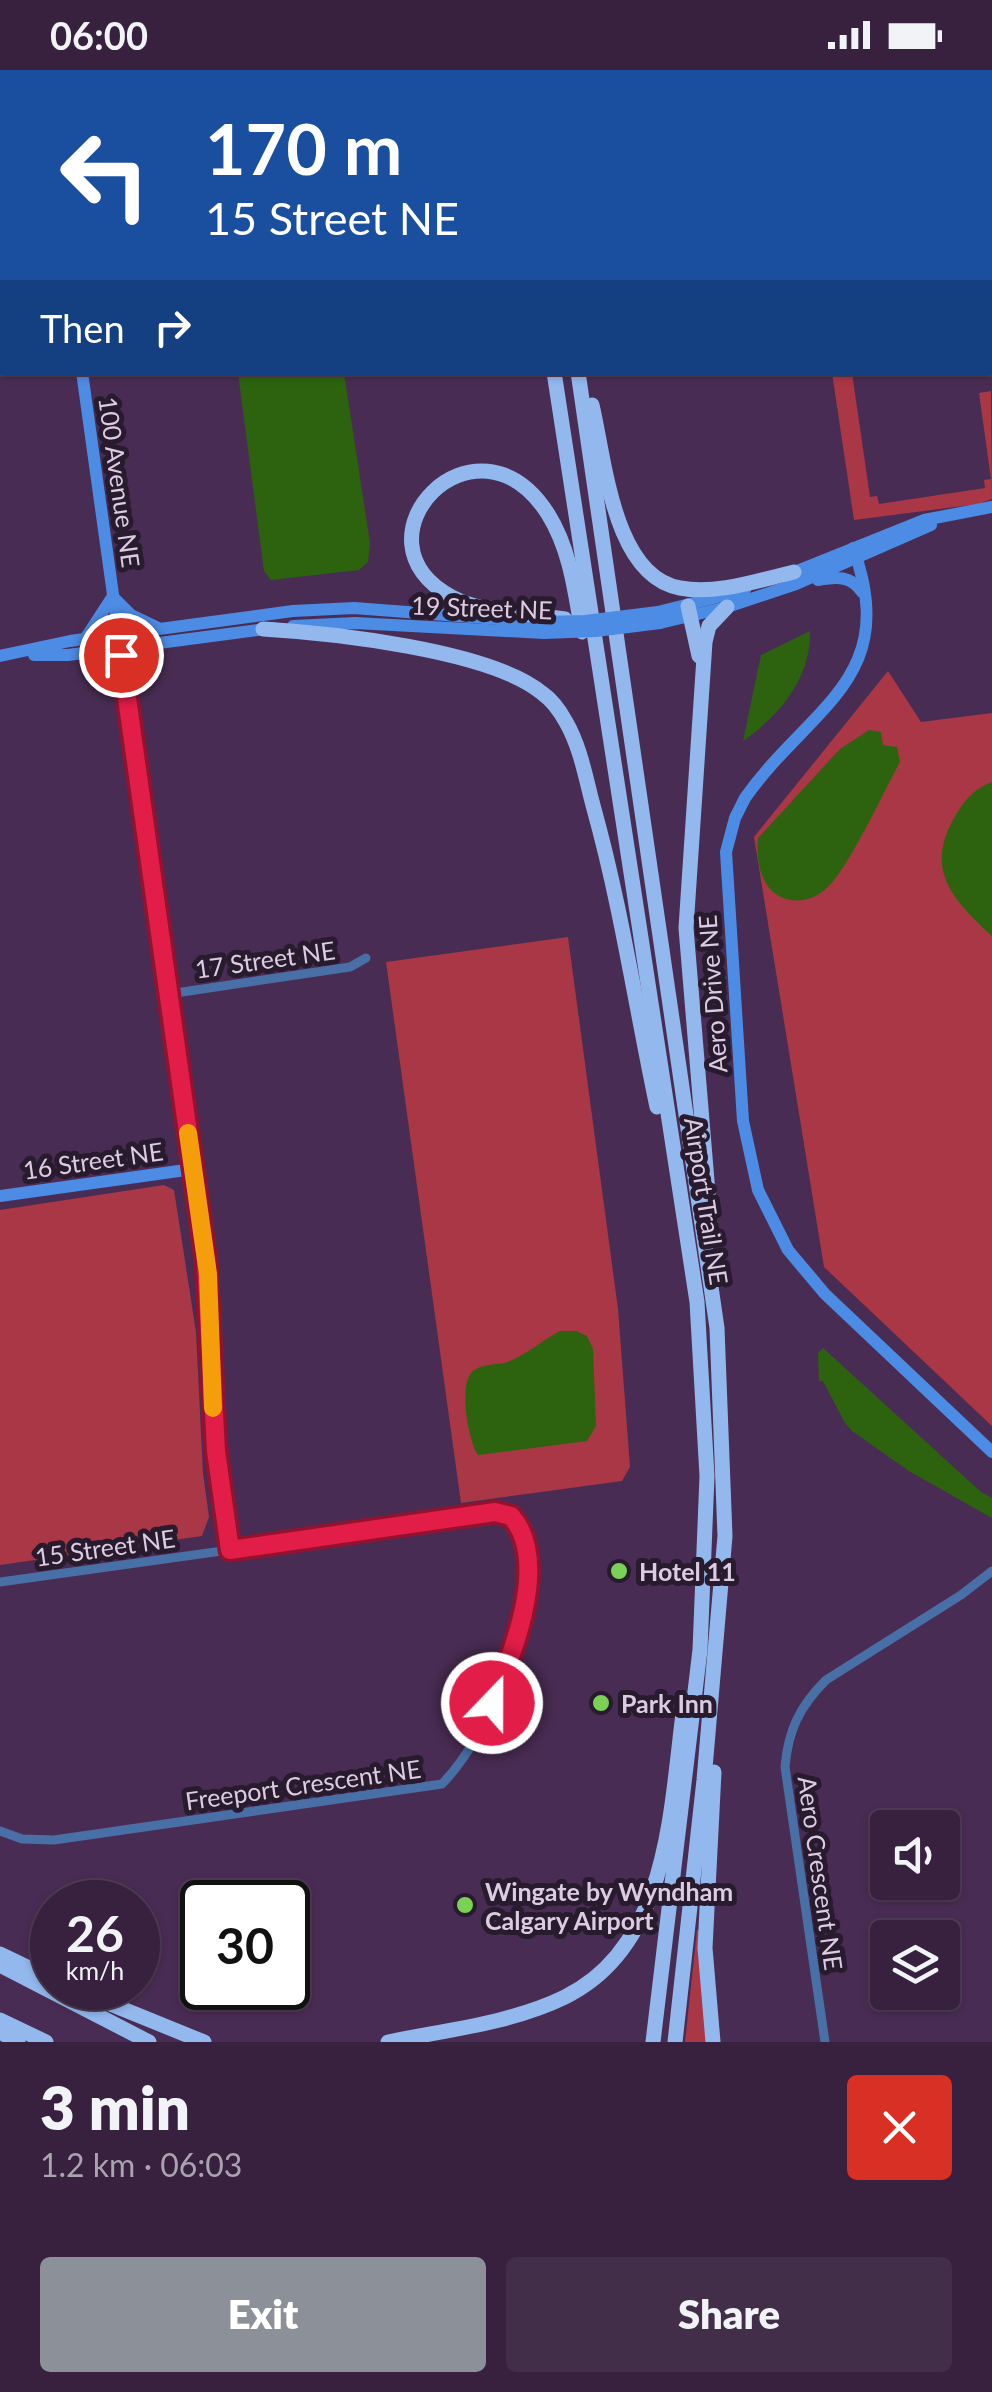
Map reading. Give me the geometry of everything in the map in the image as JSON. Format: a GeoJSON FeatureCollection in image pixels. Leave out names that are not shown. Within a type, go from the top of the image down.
{"type":"FeatureCollection","features":[{"type":"Feature","properties":{"kind":"highway","name":"Airport Trail NE"},"geometry":{"type":"LineString","coordinates":[[554,375],[697,1302],[707,1476],[700,1650],[653,2042]]}},
{"type":"Feature","properties":{"kind":"highway","name":"Airport Trail NE"},"geometry":{"type":"LineString","coordinates":[[581,375],[717,1328],[725,1536],[676,2042]]}},
{"type":"Feature","properties":{"kind":"highway"},"geometry":{"type":"LineString","coordinates":[[582,375],[619,517],[645,570],[663,583],[695,590],[795,578]]}},
{"type":"Feature","properties":{"kind":"highway"},"geometry":{"type":"LineString","coordinates":[[576,621],[543,623],[474,605],[454,598],[432,582],[415,552],[413,526],[434,488],[469,472],[499,475],[521,486],[545,510],[554,526],[573,578],[604,756],[623,831]]}},
{"type":"Feature","properties":{"kind":"highway"},"geometry":{"type":"LineString","coordinates":[[717,1328],[710,1196],[691,1018],[686,928],[707,634],[712,622],[727,607]]}},
{"type":"Feature","properties":{"kind":"highway"},"geometry":{"type":"LineString","coordinates":[[689,611],[702,683]]}},
{"type":"Feature","properties":{"kind":"highway"},"geometry":{"type":"LineString","coordinates":[[262,629],[384,642],[488,667],[529,683],[552,701],[566,722],[608,868],[697,1302]]}},
{"type":"Feature","properties":{"kind":"highway"},"geometry":{"type":"LineString","coordinates":[[388,2042],[505,2017],[566,1996],[599,1975],[639,1926],[652,1896],[664,1842],[694,1629],[707,1476]]}},
{"type":"Feature","properties":{"kind":"highway"},"geometry":{"type":"LineString","coordinates":[[713,2042],[705,1948],[723,1640],[725,1536]]}},
{"type":"Feature","properties":{"kind":"highway"},"geometry":{"type":"LineString","coordinates":[[0,1954],[30,1968]]}},
{"type":"Feature","properties":{"kind":"highway"},"geometry":{"type":"LineString","coordinates":[[0,1965],[150,2042]]}},
{"type":"Feature","properties":{"kind":"highway"},"geometry":{"type":"LineString","coordinates":[[125,2010],[204,2042]]}},
{"type":"Feature","properties":{"kind":"highway"},"geometry":{"type":"LineString","coordinates":[[0,2020],[46,2042]]}},
{"type":"Feature","properties":{"kind":"highway"},"geometry":{"type":"LineString","coordinates":[[0,2032],[18,2042]]}},
{"type":"Feature","properties":{"kind":"street","name":"100 Avenue NE"},"geometry":{"type":"LineString","coordinates":[[82,375],[208,1274],[216,1451],[230,1550]]}},
{"type":"Feature","properties":{"kind":"street","name":"19 Street NE"},"geometry":{"type":"LineString","coordinates":[[689,611],[727,607],[854,553],[926,528],[936,520],[992,507]]}},
{"type":"Feature","properties":{"kind":"street","name":"Aero Drive NE"},"geometry":{"type":"LineString","coordinates":[[854,553],[865,597],[864,646],[854,672],[846,686],[755,784],[729,834],[726,872],[743,1122],[758,1190],[788,1250],[824,1294],[992,1452]]}},
{"type":"Feature","properties":{"kind":"street"},"geometry":{"type":"LineString","coordinates":[[795,578],[841,577],[854,582],[865,597]]}},
{"type":"Feature","properties":{"kind":"street","name":"19 Street NE"},"geometry":{"type":"LineString","coordinates":[[4,656],[77,654],[119,641],[250,614],[354,608],[543,623],[596,632],[689,611],[795,578]]}},
{"type":"Feature","properties":{"kind":"street"},"geometry":{"type":"LineString","coordinates":[[85,638],[113,596],[158,635],[127,691]]}},
{"type":"Feature","properties":{"kind":"street","name":"19 Street NE"},"geometry":{"type":"LineString","coordinates":[[576,621],[659,618]]}},
{"type":"Feature","properties":{"kind":"street","name":"19 Street NE"},"geometry":{"type":"LineString","coordinates":[[158,635],[355,624],[543,623]]}},
{"type":"Feature","properties":{"kind":"street","name":"19 Street NE"},"geometry":{"type":"LineString","coordinates":[[4,656],[85,638],[119,641]]}},
{"type":"Feature","properties":{"kind":"street"},"geometry":{"type":"LineString","coordinates":[[77,654],[104,662],[124,676]]}},
{"type":"Feature","properties":{"kind":"street","name":"17 Street NE"},"geometry":{"type":"LineString","coordinates":[[169,994],[350,967],[366,958]]}},
{"type":"Feature","properties":{"kind":"street","name":"16 Street NE"},"geometry":{"type":"LineString","coordinates":[[0,1196],[192,1169]]}},
{"type":"Feature","properties":{"kind":"street","name":"15 Street NE"},"geometry":{"type":"LineString","coordinates":[[0,1582],[495,1512],[511,1516]]}},
{"type":"Feature","properties":{"kind":"street","name":"Freeport Crescent NE"},"geometry":{"type":"LineString","coordinates":[[0,1831],[22,1838],[54,1840],[442,1784],[480,1730],[522,1624],[526,1562],[519,1527],[511,1516]]}},
{"type":"Feature","properties":{"kind":"street","name":"Aero Crescent NE"},"geometry":{"type":"LineString","coordinates":[[824,2042],[785,1767],[791,1730],[808,1698],[826,1680],[961,1595],[992,1571]]}},
{"type":"Feature","properties":{"kind":"shaded area"},"geometry":{"type":"Polygon","coordinates":[[[238,375],[344,375],[370,543],[368,562],[359,570],[271,580],[264,571],[238,375]]]}},
{"type":"Feature","properties":{"kind":"shaded area"},"geometry":{"type":"Polygon","coordinates":[[[832,375],[852,375],[870,497],[877,496],[879,504],[985,488],[984,480],[991,479],[979,393],[991,391],[992,499],[854,520],[832,375]]]}},
{"type":"Feature","properties":{"kind":"shaded area"},"geometry":{"type":"Polygon","coordinates":[[[810,631],[805,664],[791,694],[743,741],[761,655],[810,631]]]}},
{"type":"Feature","properties":{"kind":"shaded area"},"geometry":{"type":"Polygon","coordinates":[[[888,671],[921,722],[992,713],[992,1426],[824,1267],[754,837],[888,671]]]}},
{"type":"Feature","properties":{"kind":"shaded area"},"geometry":{"type":"Polygon","coordinates":[[[869,730],[881,732],[883,745],[897,747],[900,762],[845,865],[826,889],[815,896],[789,900],[776,894],[762,876],[758,838],[840,749],[869,730]]]}},
{"type":"Feature","properties":{"kind":"shaded area"},"geometry":{"type":"Polygon","coordinates":[[[992,782],[992,936],[954,895],[942,866],[942,850],[964,803],[992,782]]]}},
{"type":"Feature","properties":{"kind":"shaded area"},"geometry":{"type":"Polygon","coordinates":[[[568,937],[618,1309],[630,1467],[622,1481],[461,1503],[386,962],[568,937]]]}},
{"type":"Feature","properties":{"kind":"shaded area"},"geometry":{"type":"Polygon","coordinates":[[[164,1185],[174,1190],[196,1332],[209,1517],[202,1536],[0,1565],[0,1210],[164,1185]]]}},
{"type":"Feature","properties":{"kind":"shaded area"},"geometry":{"type":"Polygon","coordinates":[[[560,1331],[587,1336],[593,1349],[596,1426],[587,1441],[478,1455],[466,1412],[468,1377],[480,1367],[519,1357],[560,1331]]]}},
{"type":"Feature","properties":{"kind":"shaded area"},"geometry":{"type":"Polygon","coordinates":[[[823,1348],[992,1498],[992,1518],[909,1471],[852,1431],[823,1381],[819,1381],[818,1353],[823,1348]]]}},
{"type":"Feature","properties":{"kind":"shaded area"},"geometry":{"type":"Polygon","coordinates":[[[481,1677],[455,1738],[448,1682],[455,1679],[459,1684],[462,1678],[481,1677]]]}},
{"type":"Feature","properties":{"kind":"shaded area"},"geometry":{"type":"Polygon","coordinates":[[[697,1930],[702,1931],[709,2042],[685,2042],[697,1930]]]}},
{"type":"Feature","properties":{"kind":"slow traffic"},"geometry":{"type":"LineString","coordinates":[[188,1133],[208,1274],[213,1408]]}},
{"type":"Feature","properties":{"kind":"place","name":"Hotel 11"},"geometry":{"type":"Point","coordinates":[619,1571]}},
{"type":"Feature","properties":{"kind":"place","name":"Park Inn"},"geometry":{"type":"Point","coordinates":[601,1703]}},
{"type":"Feature","properties":{"kind":"place","name":"Wingate by Wyndham Calgary Airport"},"geometry":{"type":"Point","coordinates":[465,1905]}},
{"type":"Feature","properties":{"kind":"route"},"geometry":{"type":"LineString","coordinates":[[121,655],[206,1261],[211,1308],[212,1403],[230,1550],[495,1512],[511,1516],[522,1535],[526,1593],[522,1624],[492,1703]]}}]}
